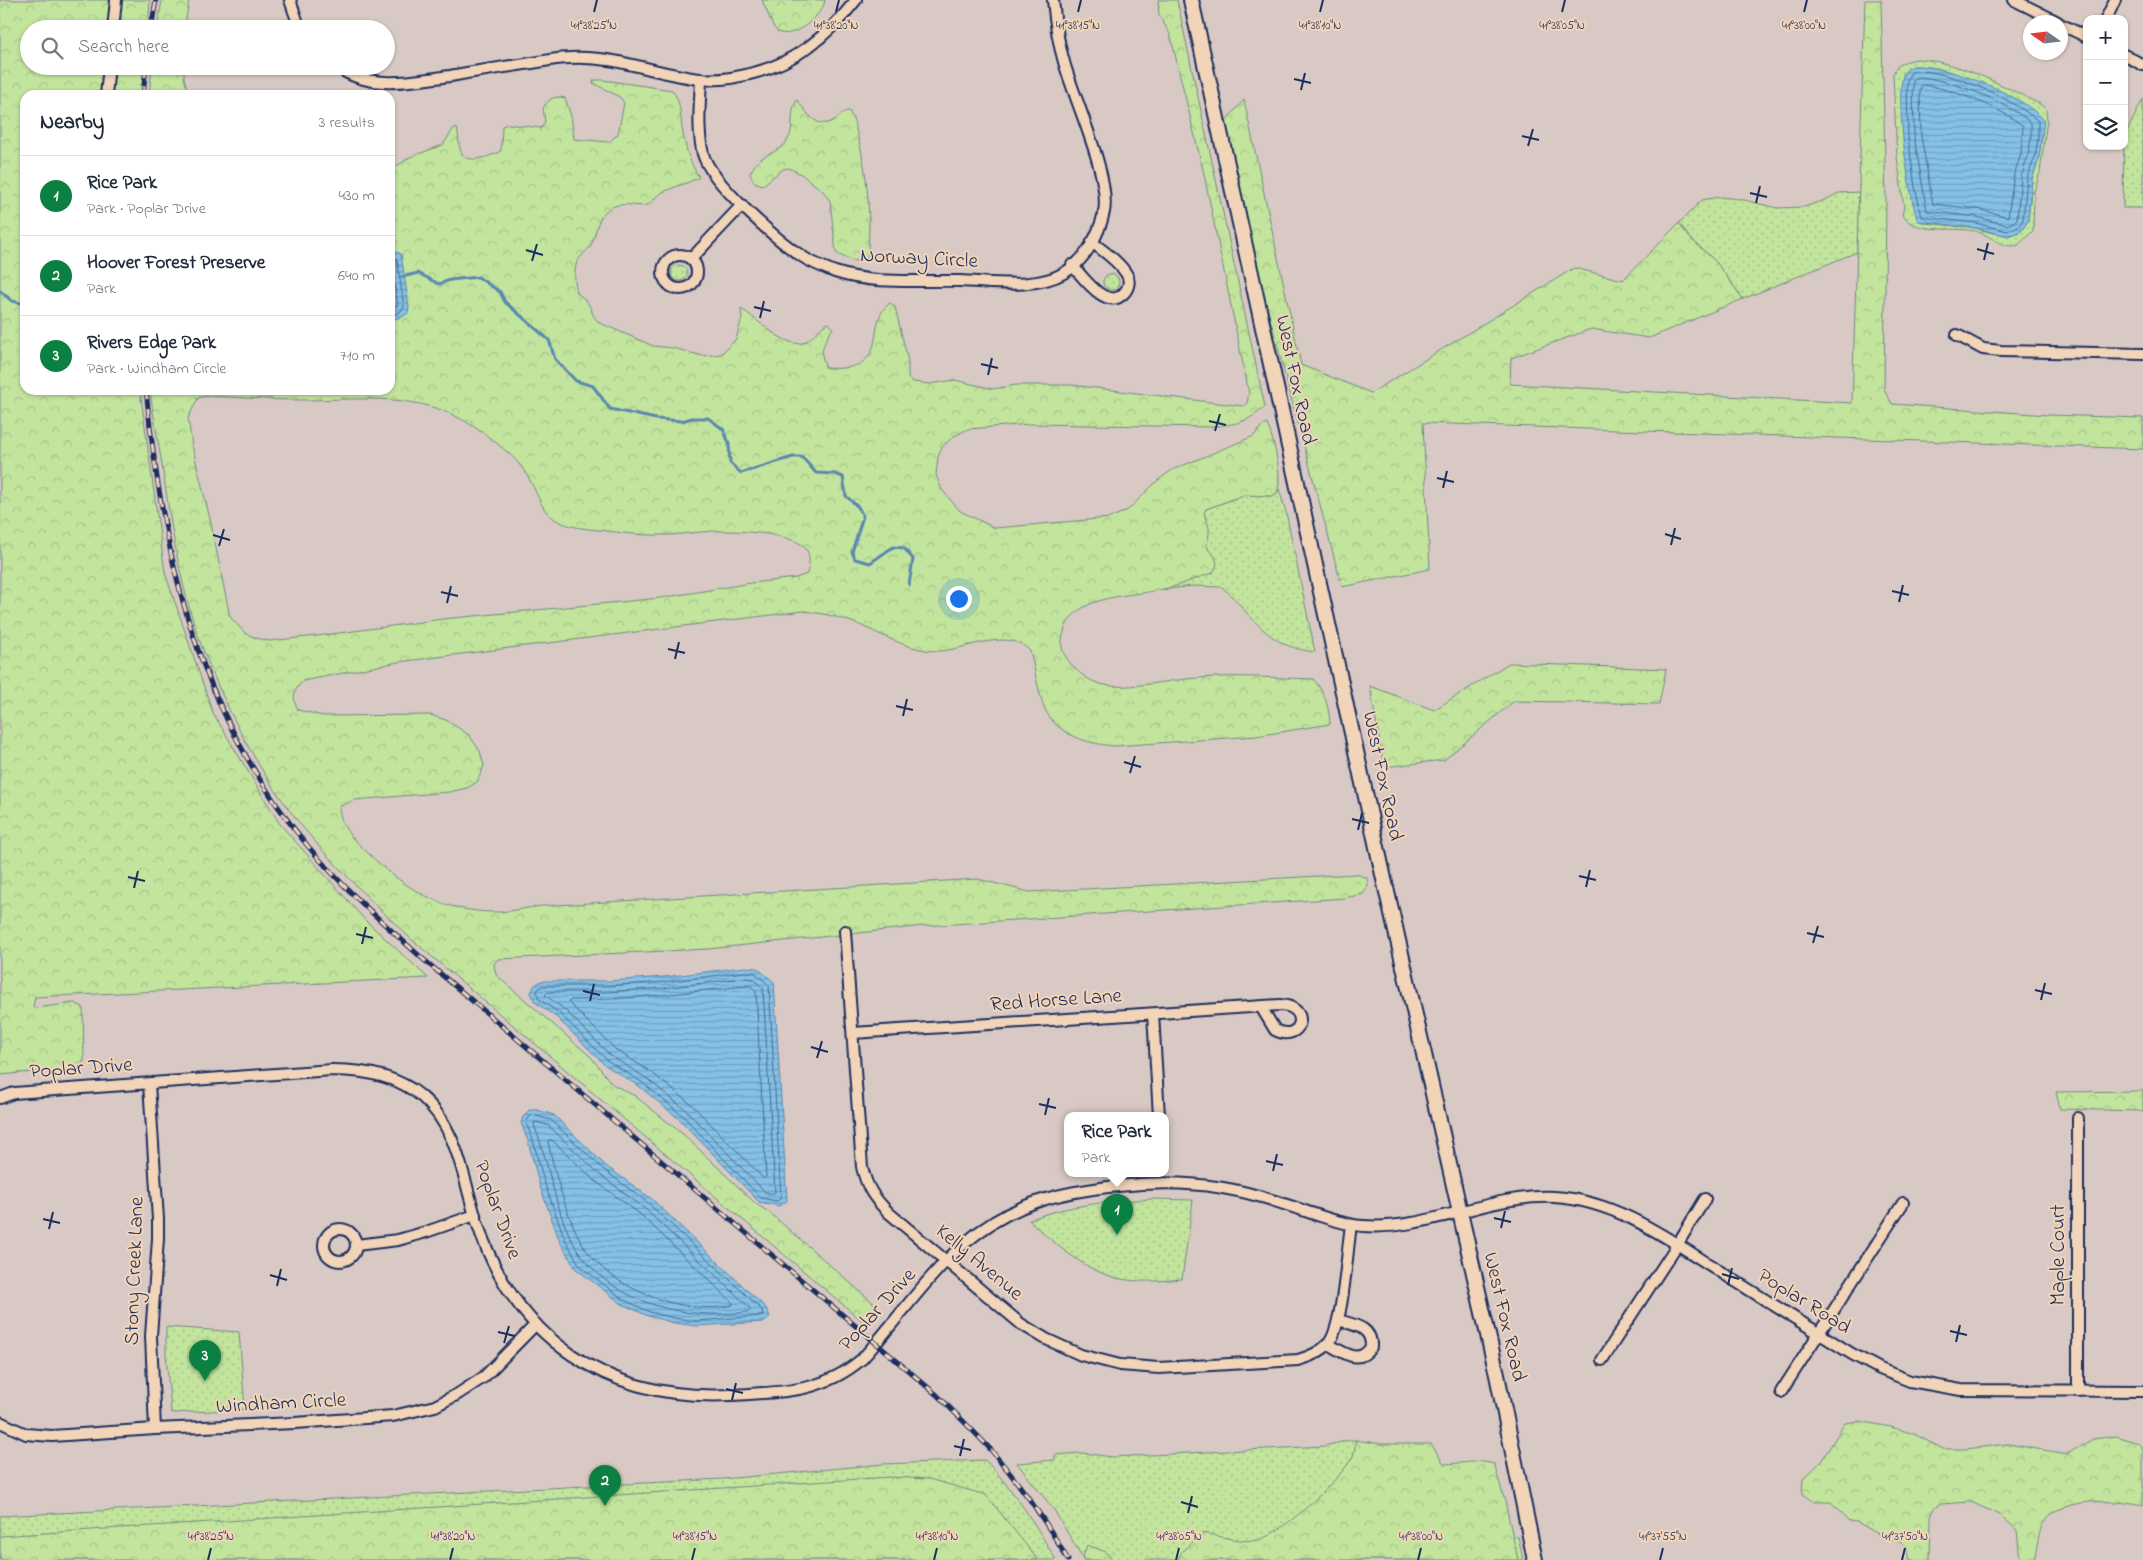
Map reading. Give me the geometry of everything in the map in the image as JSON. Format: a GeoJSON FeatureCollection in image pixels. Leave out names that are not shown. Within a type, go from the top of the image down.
{"type":"FeatureCollection","features":[{"type":"Feature","properties":{"kind":"street"},"geometry":{"type":"LineString","coordinates":[[114,20],[116,0]]}},
{"type":"Feature","properties":{"kind":"street"},"geometry":{"type":"LineString","coordinates":[[290,0],[297,20]]}},
{"type":"Feature","properties":{"kind":"street"},"geometry":{"type":"LineString","coordinates":[[353,75],[368,81],[402,83],[569,58],[605,58],[701,80],[732,78],[785,62],[814,44],[841,19],[856,0]]}},
{"type":"Feature","properties":{"kind":"street","name":"Norway Circle"},"geometry":{"type":"LineString","coordinates":[[701,80],[699,118],[704,155],[720,182],[742,205],[779,240],[805,259],[836,272],[874,280],[1043,281],[1064,272],[1082,256],[1092,242],[1104,211],[1104,183],[1064,61],[1052,0]]}},
{"type":"Feature","properties":{"kind":"street","name":"West Fox Road"},"geometry":{"type":"LineString","coordinates":[[1191,0],[1379,860],[1496,1370],[1535,1560]]}},
{"type":"Feature","properties":{"kind":"street"},"geometry":{"type":"LineString","coordinates":[[2014,0],[2043,15]]}},
{"type":"Feature","properties":{"kind":"street"},"geometry":{"type":"LineString","coordinates":[[2108,15],[2115,0]]}},
{"type":"Feature","properties":{"kind":"street"},"geometry":{"type":"LineString","coordinates":[[2068,28],[2083,35]]}},
{"type":"Feature","properties":{"kind":"street"},"geometry":{"type":"LineString","coordinates":[[2128,57],[2143,65]]}},
{"type":"Feature","properties":{"kind":"street"},"geometry":{"type":"LineString","coordinates":[[107,90],[108,75]]}},
{"type":"Feature","properties":{"kind":"street"},"geometry":{"type":"LineString","coordinates":[[691,259],[742,205]]}},
{"type":"Feature","properties":{"kind":"street"},"geometry":{"type":"LineString","coordinates":[[1072,266],[1104,297],[1115,299],[1124,294],[1128,284],[1126,274],[1092,242]]}},
{"type":"Feature","properties":{"kind":"street"},"geometry":{"type":"LineString","coordinates":[[1957,335],[1983,348],[2000,351],[2143,354]]}},
{"type":"Feature","properties":{"kind":"street","name":"Kelly Avenue"},"geometry":{"type":"LineString","coordinates":[[845,931],[862,1167],[866,1183],[873,1196],[888,1213],[1021,1324],[1062,1347],[1100,1360],[1138,1367],[1159,1368],[1298,1360],[1319,1352],[1328,1344]]}},
{"type":"Feature","properties":{"kind":"street","name":"Red Horse Lane"},"geometry":{"type":"LineString","coordinates":[[853,1033],[1261,1007]]}},
{"type":"Feature","properties":{"kind":"street"},"geometry":{"type":"LineString","coordinates":[[1153,1014],[1159,1112]]}},
{"type":"Feature","properties":{"kind":"street","name":"Poplar Drive"},"geometry":{"type":"LineString","coordinates":[[0,1098],[14,1093],[332,1070],[368,1072],[384,1076],[405,1085],[421,1096],[443,1121],[455,1148],[475,1215],[494,1264],[519,1304],[536,1324],[550,1339],[579,1360],[613,1377],[648,1389],[692,1396],[799,1390],[829,1381],[849,1370],[862,1359],[963,1245],[988,1226],[1032,1203],[1058,1194],[1160,1178],[1252,1194],[1351,1225],[1394,1227],[1460,1212]]}},
{"type":"Feature","properties":{"kind":"street","name":"Stony Creek Lane"},"geometry":{"type":"LineString","coordinates":[[149,1084],[158,1229],[151,1336],[156,1429]]}},
{"type":"Feature","properties":{"kind":"street","name":"Maple Court"},"geometry":{"type":"LineString","coordinates":[[2078,1118],[2078,1391]]}},
{"type":"Feature","properties":{"kind":"street","name":"Poplar Road"},"geometry":{"type":"LineString","coordinates":[[1460,1212],[1508,1201],[1554,1197],[1598,1205],[1640,1223],[1818,1333],[1880,1369],[1910,1381],[1975,1391],[2143,1391]]}},
{"type":"Feature","properties":{"kind":"street"},"geometry":{"type":"LineString","coordinates":[[1602,1360],[1678,1245],[1705,1199]]}},
{"type":"Feature","properties":{"kind":"street"},"geometry":{"type":"LineString","coordinates":[[1781,1392],[1903,1203]]}},
{"type":"Feature","properties":{"kind":"street"},"geometry":{"type":"LineString","coordinates":[[356,1245],[398,1240],[475,1215]]}},
{"type":"Feature","properties":{"kind":"street"},"geometry":{"type":"LineString","coordinates":[[1338,1320],[1366,1329],[1370,1334],[1371,1347],[1364,1356],[1358,1357],[1345,1354],[1328,1344],[1338,1320],[1351,1225]]}},
{"type":"Feature","properties":{"kind":"street","name":"Windham Circle"},"geometry":{"type":"LineString","coordinates":[[0,1422],[26,1434],[40,1436],[393,1416],[435,1406],[458,1394],[484,1377],[536,1324]]}},
{"type":"Feature","properties":{"kind":"green space"},"geometry":{"type":"Polygon","coordinates":[[[0,0],[150,0],[149,20],[20,20],[20,75],[145,75],[144,90],[20,90],[20,395],[141,395],[165,573],[213,713],[279,823],[365,920],[428,978],[35,997],[33,1007],[36,1008],[74,1003],[83,1007],[84,1061],[79,1067],[74,1068],[0,1075],[0,0]]]}},
{"type":"Feature","properties":{"kind":"green space"},"geometry":{"type":"Polygon","coordinates":[[[162,0],[189,0],[186,20],[159,20],[162,0]]]}},
{"type":"Feature","properties":{"kind":"green space"},"geometry":{"type":"Polygon","coordinates":[[[762,0],[825,0],[818,14],[804,27],[787,33],[780,33],[774,28],[762,0]]]}},
{"type":"Feature","properties":{"kind":"green space"},"geometry":{"type":"Polygon","coordinates":[[[1158,0],[1177,0],[1265,407],[1245,420],[1212,427],[1031,424],[968,429],[954,436],[942,447],[938,457],[936,475],[942,490],[960,511],[995,528],[1110,518],[1128,510],[1157,481],[1172,470],[1254,436],[1261,427],[1267,424],[1275,449],[1278,468],[1279,486],[1277,493],[1272,496],[1244,495],[1206,509],[1204,513],[1209,529],[1207,546],[1215,556],[1217,564],[1213,573],[1166,589],[1102,600],[1089,605],[1077,612],[1068,622],[1063,635],[1062,649],[1069,662],[1082,675],[1099,684],[1115,686],[1213,677],[1313,679],[1321,689],[1326,700],[1330,724],[1256,736],[1115,746],[1094,743],[1065,732],[1050,718],[1040,696],[1030,651],[1021,644],[999,640],[950,650],[927,650],[894,641],[846,620],[803,611],[398,662],[303,681],[294,694],[298,710],[323,716],[430,715],[446,720],[469,735],[480,751],[484,766],[477,782],[467,788],[449,792],[354,800],[339,807],[345,828],[383,867],[428,897],[444,904],[461,908],[499,912],[541,906],[978,879],[1029,892],[1356,874],[1367,878],[1368,887],[1363,894],[1345,898],[924,926],[708,949],[498,959],[494,964],[496,975],[591,1057],[612,1084],[635,1096],[684,1135],[756,1204],[770,1213],[879,1308],[866,1324],[410,938],[339,868],[290,811],[263,772],[229,710],[209,666],[194,624],[183,585],[175,545],[151,395],[395,395],[395,166],[410,157],[443,145],[454,128],[457,128],[460,149],[464,156],[479,159],[497,153],[501,151],[502,126],[508,124],[541,128],[545,122],[543,108],[555,97],[565,98],[571,116],[574,139],[609,142],[618,134],[624,103],[620,97],[593,83],[594,80],[603,80],[672,90],[679,103],[683,135],[688,154],[699,177],[662,193],[649,204],[639,206],[617,205],[602,215],[590,247],[577,262],[575,274],[577,293],[588,303],[594,317],[600,323],[653,346],[673,348],[703,356],[721,354],[736,339],[742,318],[741,309],[772,332],[790,342],[805,342],[829,323],[833,328],[822,352],[826,368],[848,367],[862,363],[870,355],[874,345],[878,322],[882,312],[890,303],[895,307],[908,361],[908,378],[913,382],[930,384],[955,380],[993,389],[1016,385],[1071,385],[1243,406],[1247,403],[1249,393],[1204,174],[1170,34],[1159,15],[1158,0]],[[206,396],[198,398],[188,418],[192,445],[210,519],[230,617],[245,633],[256,638],[269,641],[443,619],[661,598],[751,583],[796,578],[807,574],[809,558],[806,549],[792,540],[781,537],[727,531],[644,535],[588,529],[570,526],[558,521],[543,507],[528,476],[514,458],[474,427],[441,410],[421,404],[381,399],[288,400],[206,396]]]}},
{"type":"Feature","properties":{"kind":"green space"},"geometry":{"type":"Polygon","coordinates":[[[1865,0],[1881,0],[1886,201],[1884,389],[1892,404],[2048,415],[2143,418],[2143,449],[1423,423],[1430,569],[1342,587],[1219,128],[1244,100],[1301,365],[1371,393],[1574,268],[1623,280],[1679,223],[1689,237],[1716,262],[1743,299],[1649,338],[1591,329],[1511,358],[1510,384],[1852,403],[1865,0]]]}},
{"type":"Feature","properties":{"kind":"green space"},"geometry":{"type":"Polygon","coordinates":[[[1917,59],[1933,61],[1965,70],[2011,89],[2046,109],[2047,120],[2040,172],[2034,192],[2033,231],[2018,245],[2008,246],[1981,233],[1962,229],[1939,229],[1918,226],[1909,222],[1902,215],[1904,207],[1897,157],[1893,74],[1899,65],[1917,59]],[[1913,66],[1903,138],[1916,215],[1924,223],[1975,228],[1993,233],[2015,234],[2021,231],[2028,221],[2032,179],[2039,159],[2042,128],[1982,86],[1949,71],[1913,66]]]}},
{"type":"Feature","properties":{"kind":"green space"},"geometry":{"type":"Polygon","coordinates":[[[151,75],[184,75],[188,90],[150,90],[151,75]]]}},
{"type":"Feature","properties":{"kind":"green space"},"geometry":{"type":"Polygon","coordinates":[[[2143,99],[2143,208],[2123,208],[2124,150],[2128,150],[2128,129],[2143,99]]]}},
{"type":"Feature","properties":{"kind":"green space"},"geometry":{"type":"Polygon","coordinates":[[[797,100],[809,115],[818,122],[830,122],[847,111],[849,111],[853,119],[862,154],[867,189],[869,225],[867,260],[851,260],[836,253],[830,201],[823,191],[801,174],[789,168],[783,169],[763,185],[754,182],[750,174],[758,161],[783,146],[787,141],[791,131],[794,105],[797,100]]]}},
{"type":"Feature","properties":{"kind":"green space"},"geometry":{"type":"Polygon","coordinates":[[[1859,192],[1857,252],[1743,299],[1716,262],[1689,237],[1679,223],[1702,200],[1719,197],[1740,199],[1777,208],[1804,207],[1839,193],[1859,192]]]}},
{"type":"Feature","properties":{"kind":"green space"},"geometry":{"type":"Polygon","coordinates":[[[679,265],[685,267],[687,273],[685,279],[679,281],[673,279],[671,273],[673,267],[679,265]]]}},
{"type":"Feature","properties":{"kind":"green space"},"geometry":{"type":"Polygon","coordinates":[[[1111,274],[1117,276],[1119,282],[1117,288],[1111,290],[1105,288],[1103,282],[1105,276],[1111,274]]]}},
{"type":"Feature","properties":{"kind":"green space"},"geometry":{"type":"Polygon","coordinates":[[[1279,489],[1286,512],[1315,652],[1293,647],[1276,640],[1261,628],[1222,587],[1192,586],[1161,590],[1213,572],[1207,546],[1209,529],[1204,513],[1206,509],[1244,495],[1272,496],[1279,489]]]}},
{"type":"Feature","properties":{"kind":"green space"},"geometry":{"type":"Polygon","coordinates":[[[1509,663],[1666,669],[1659,704],[1514,701],[1444,760],[1384,767],[1370,686],[1434,710],[1509,663]]]}},
{"type":"Feature","properties":{"kind":"green space"},"geometry":{"type":"Polygon","coordinates":[[[2143,1091],[2143,1111],[2060,1109],[2056,1092],[2143,1091]]]}},
{"type":"Feature","properties":{"kind":"green space"},"geometry":{"type":"Polygon","coordinates":[[[1150,1199],[1193,1200],[1182,1279],[1132,1281],[1104,1274],[1081,1262],[1048,1238],[1029,1220],[1074,1207],[1150,1199]]]}},
{"type":"Feature","properties":{"kind":"green space"},"geometry":{"type":"Polygon","coordinates":[[[166,1327],[239,1332],[245,1409],[171,1412],[166,1354],[166,1327]]]}},
{"type":"Feature","properties":{"kind":"green space"},"geometry":{"type":"Polygon","coordinates":[[[1859,1421],[1891,1427],[1914,1434],[1943,1449],[1965,1449],[2008,1444],[2067,1454],[2093,1439],[2117,1436],[2138,1443],[2143,1449],[2143,1506],[2119,1502],[2090,1502],[2063,1508],[2052,1514],[2044,1522],[2034,1560],[2020,1560],[2017,1530],[2000,1515],[1971,1502],[1941,1504],[1934,1508],[1931,1516],[1930,1560],[1909,1560],[1906,1547],[1901,1542],[1880,1535],[1857,1522],[1850,1521],[1831,1502],[1814,1502],[1802,1494],[1803,1479],[1820,1463],[1845,1423],[1859,1421]]]}},
{"type":"Feature","properties":{"kind":"green space"},"geometry":{"type":"Polygon","coordinates":[[[1356,1440],[1355,1443],[1372,1442],[1393,1548],[1518,1536],[1523,1560],[1084,1560],[1054,1510],[1017,1463],[1055,1460],[1055,1455],[1082,1453],[1112,1457],[1324,1446],[1356,1440]]]}},
{"type":"Feature","properties":{"kind":"green space"},"geometry":{"type":"Polygon","coordinates":[[[1356,1440],[1381,1444],[1431,1444],[1444,1464],[1476,1462],[1494,1464],[1505,1501],[1518,1560],[1178,1560],[1182,1551],[1204,1533],[1231,1539],[1253,1541],[1269,1535],[1282,1527],[1337,1478],[1353,1456],[1356,1440]]]}},
{"type":"Feature","properties":{"kind":"green space"},"geometry":{"type":"Polygon","coordinates":[[[985,1460],[1024,1508],[1056,1560],[0,1560],[0,1516],[723,1479],[884,1464],[985,1460]]]}},
{"type":"Feature","properties":{"kind":"green space"},"geometry":{"type":"Polygon","coordinates":[[[889,1477],[929,1479],[986,1495],[1038,1560],[0,1560],[0,1536],[889,1477]]]}},
{"type":"Feature","properties":{"kind":"green space"},"geometry":{"type":"Polygon","coordinates":[[[1087,1545],[1106,1552],[1113,1560],[1082,1560],[1087,1545]]]}},
{"type":"Feature","properties":{"kind":"water"},"geometry":{"type":"Polygon","coordinates":[[[1913,66],[1945,70],[1983,83],[2019,100],[2044,120],[2039,159],[2032,179],[2028,221],[2021,231],[2008,236],[1975,228],[1918,221],[1907,170],[1901,101],[1901,84],[1904,73],[1913,66]]]}},
{"type":"Feature","properties":{"kind":"water"},"geometry":{"type":"Polygon","coordinates":[[[395,252],[401,254],[409,307],[408,313],[395,319],[395,252]]]}},
{"type":"Feature","properties":{"kind":"water"},"geometry":{"type":"Polygon","coordinates":[[[745,967],[757,968],[774,982],[787,1201],[779,1206],[759,1202],[679,1119],[640,1087],[605,1065],[556,1017],[535,1002],[531,993],[534,986],[541,981],[608,981],[664,977],[745,967]]]}},
{"type":"Feature","properties":{"kind":"water"},"geometry":{"type":"Polygon","coordinates":[[[529,1110],[537,1110],[554,1115],[606,1166],[652,1199],[766,1308],[770,1316],[765,1322],[696,1326],[674,1323],[648,1316],[622,1304],[576,1269],[560,1242],[539,1184],[528,1141],[521,1123],[529,1110]]]}},
{"type":"Feature","properties":{"kind":"waterway"},"geometry":{"type":"LineString","coordinates":[[402,277],[418,273],[439,284],[450,280],[478,277],[500,292],[505,302],[549,340],[555,359],[576,381],[593,386],[610,409],[656,419],[682,421],[692,418],[708,418],[723,429],[729,443],[730,463],[741,473],[793,457],[802,457],[816,473],[835,474],[843,477],[846,496],[858,507],[863,516],[852,552],[855,559],[870,563],[893,547],[904,548],[913,559],[909,585]]}},
{"type":"Feature","properties":{"kind":"waterway"},"geometry":{"type":"LineString","coordinates":[[0,291],[12,301],[20,303]]}},
{"type":"Feature","properties":{"kind":"railway"},"geometry":{"type":"LineString","coordinates":[[153,20],[156,0]]}},
{"type":"Feature","properties":{"kind":"railway"},"geometry":{"type":"LineString","coordinates":[[144,90],[145,75]]}},
{"type":"Feature","properties":{"kind":"railway"},"geometry":{"type":"LineString","coordinates":[[147,395],[153,453],[163,514],[175,573],[192,631],[212,687],[238,741],[269,794],[307,845],[349,890],[423,959],[937,1395],[1002,1463],[1042,1517],[1068,1560]]}},
{"type":"Feature","properties":{"kind":"place","name":"Rice Park"},"geometry":{"type":"Point","coordinates":[1117,1235]}},
{"type":"Feature","properties":{"kind":"place","name":"Rivers Edge Park"},"geometry":{"type":"Point","coordinates":[205,1381]}},
{"type":"Feature","properties":{"kind":"place","name":"Hoover Forest Preserve"},"geometry":{"type":"Point","coordinates":[605,1506]}}]}
